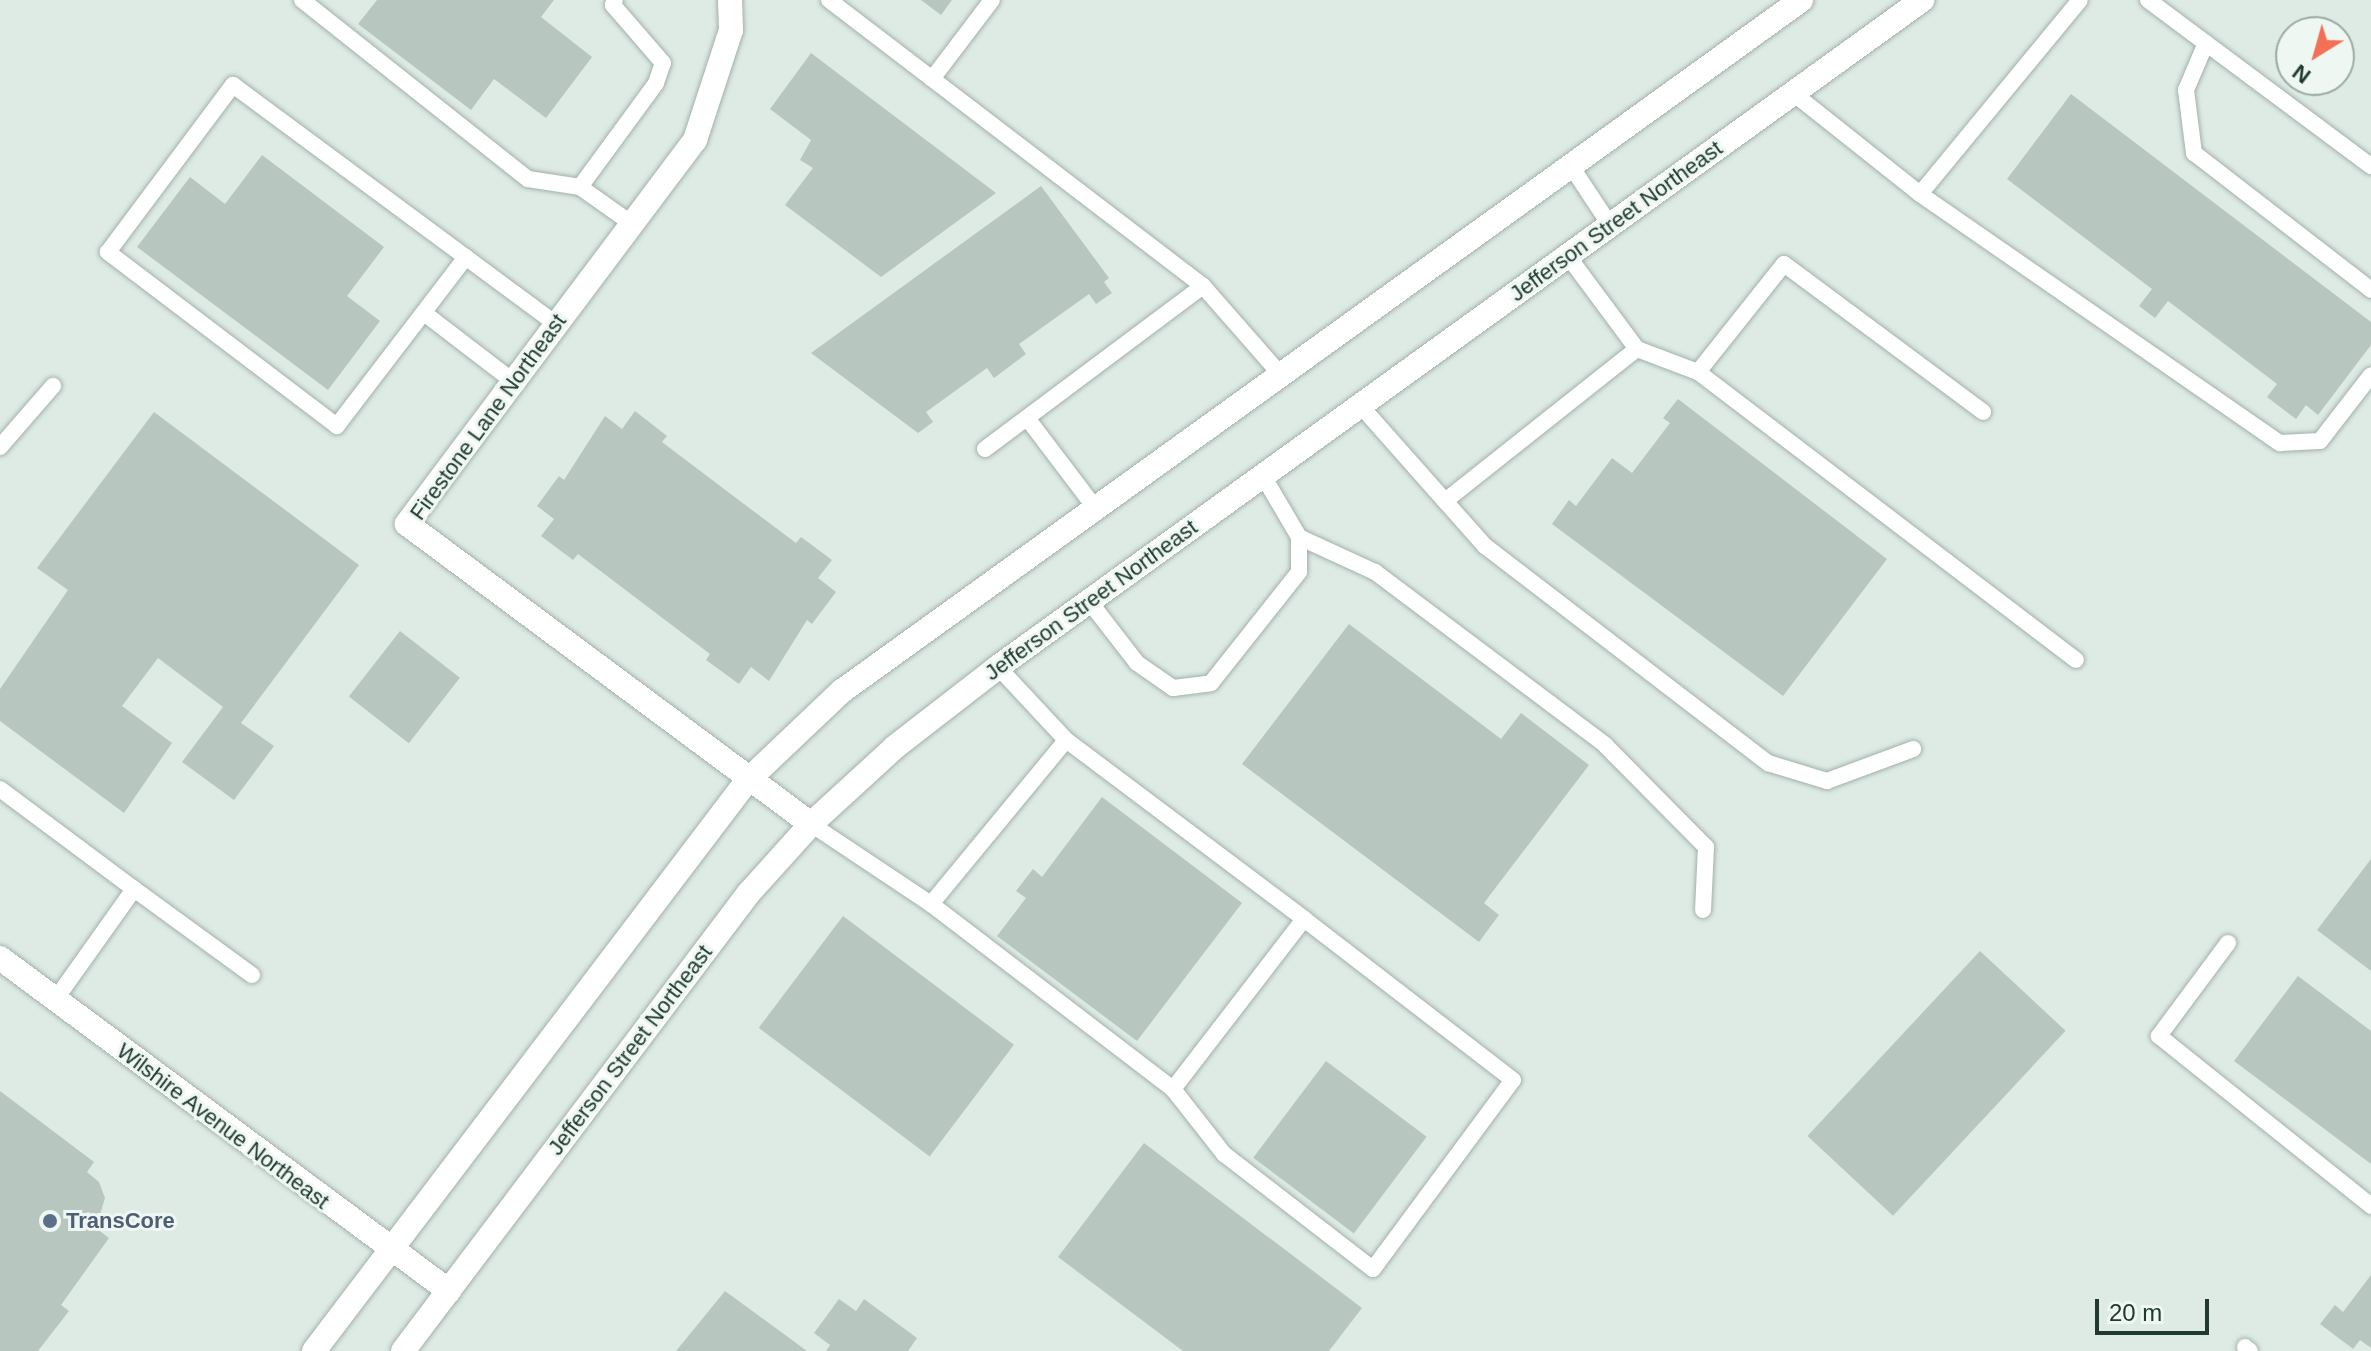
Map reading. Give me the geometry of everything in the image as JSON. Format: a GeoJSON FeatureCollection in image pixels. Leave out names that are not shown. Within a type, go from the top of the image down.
{"type":"FeatureCollection","features":[{"type":"Feature","properties":{"kind":"main road","name":"Firestone Lane Northeast"},"geometry":{"type":"LineString","coordinates":[[730,0],[731,30],[695,140],[407,524],[747,781],[811,824]]}},
{"type":"Feature","properties":{"kind":"main road"},"geometry":{"type":"LineString","coordinates":[[314,1351],[747,781],[842,691],[1801,0]]}},
{"type":"Feature","properties":{"kind":"main road","name":"Jefferson Street Northeast"},"geometry":{"type":"LineString","coordinates":[[403,1351],[748,894],[811,824],[895,747],[998,667],[1922,0]]}},
{"type":"Feature","properties":{"kind":"main road","name":"Wilshire Avenue Northeast"},"geometry":{"type":"LineString","coordinates":[[0,958],[389,1251],[449,1291]]}},
{"type":"Feature","properties":{"kind":"lane"},"geometry":{"type":"LineString","coordinates":[[302,0],[528,179],[580,187],[632,224]]}},
{"type":"Feature","properties":{"kind":"lane"},"geometry":{"type":"LineString","coordinates":[[580,187],[656,83],[663,63],[613,5],[615,0]]}},
{"type":"Feature","properties":{"kind":"lane"},"geometry":{"type":"LineString","coordinates":[[829,0],[1203,286],[1281,375]]}},
{"type":"Feature","properties":{"kind":"lane"},"geometry":{"type":"LineString","coordinates":[[932,79],[992,0]]}},
{"type":"Feature","properties":{"kind":"lane"},"geometry":{"type":"LineString","coordinates":[[1920,194],[2080,0]]}},
{"type":"Feature","properties":{"kind":"lane"},"geometry":{"type":"LineString","coordinates":[[2148,0],[2371,166]]}},
{"type":"Feature","properties":{"kind":"lane"},"geometry":{"type":"LineString","coordinates":[[2206,43],[2186,90],[2194,153],[2371,290]]}},
{"type":"Feature","properties":{"kind":"lane"},"geometry":{"type":"LineString","coordinates":[[466,257],[337,426],[108,252],[233,85],[466,257],[556,324]]}},
{"type":"Feature","properties":{"kind":"lane"},"geometry":{"type":"LineString","coordinates":[[1793,93],[1920,194],[2280,443],[2320,441],[2371,375]]}},
{"type":"Feature","properties":{"kind":"lane"},"geometry":{"type":"LineString","coordinates":[[1571,166],[1610,225]]}},
{"type":"Feature","properties":{"kind":"lane"},"geometry":{"type":"LineString","coordinates":[[1568,256],[1637,349],[1698,372],[2076,660]]}},
{"type":"Feature","properties":{"kind":"lane"},"geometry":{"type":"LineString","coordinates":[[1698,372],[1784,264],[1983,412]]}},
{"type":"Feature","properties":{"kind":"lane"},"geometry":{"type":"LineString","coordinates":[[985,449],[1203,286]]}},
{"type":"Feature","properties":{"kind":"lane"},"geometry":{"type":"LineString","coordinates":[[424,313],[514,382]]}},
{"type":"Feature","properties":{"kind":"lane"},"geometry":{"type":"LineString","coordinates":[[1445,501],[1637,349]]}},
{"type":"Feature","properties":{"kind":"lane"},"geometry":{"type":"LineString","coordinates":[[0,447],[53,386]]}},
{"type":"Feature","properties":{"kind":"lane"},"geometry":{"type":"LineString","coordinates":[[1360,405],[1485,546],[1768,763],[1827,781],[1913,749]]}},
{"type":"Feature","properties":{"kind":"lane"},"geometry":{"type":"LineString","coordinates":[[1027,418],[1096,509]]}},
{"type":"Feature","properties":{"kind":"lane"},"geometry":{"type":"LineString","coordinates":[[1089,601],[1137,663],[1173,688],[1211,683],[1299,572],[1299,537],[1263,476]]}},
{"type":"Feature","properties":{"kind":"lane"},"geometry":{"type":"LineString","coordinates":[[1299,537],[1375,572],[1605,745],[1706,847],[1703,910]]}},
{"type":"Feature","properties":{"kind":"lane"},"geometry":{"type":"LineString","coordinates":[[811,824],[931,904],[1173,1089],[1224,1154],[1373,1269],[1513,1080],[1066,740],[998,667]]}},
{"type":"Feature","properties":{"kind":"lane"},"geometry":{"type":"LineString","coordinates":[[931,904],[1066,740]]}},
{"type":"Feature","properties":{"kind":"lane"},"geometry":{"type":"LineString","coordinates":[[0,789],[252,975]]}},
{"type":"Feature","properties":{"kind":"lane"},"geometry":{"type":"LineString","coordinates":[[55,1000],[134,889]]}},
{"type":"Feature","properties":{"kind":"lane"},"geometry":{"type":"LineString","coordinates":[[1173,1089],[1304,919]]}},
{"type":"Feature","properties":{"kind":"lane"},"geometry":{"type":"LineString","coordinates":[[2228,943],[2159,1036],[2371,1206]]}},
{"type":"Feature","properties":{"kind":"building"},"geometry":{"type":"Polygon","coordinates":[[[377,0],[554,0],[541,17],[592,57],[546,118],[494,79],[471,110],[358,24],[377,0]]]}},
{"type":"Feature","properties":{"kind":"building"},"geometry":{"type":"Polygon","coordinates":[[[921,0],[952,0],[941,15],[921,0]]]}},
{"type":"Feature","properties":{"kind":"building"},"geometry":{"type":"Polygon","coordinates":[[[811,53],[996,193],[881,277],[785,205],[813,168],[800,160],[811,140],[770,109],[811,53]]]}},
{"type":"Feature","properties":{"kind":"building"},"geometry":{"type":"Polygon","coordinates":[[[2071,94],[2371,322],[2371,345],[2318,415],[2306,405],[2296,419],[2267,397],[2277,384],[2168,301],[2155,318],[2139,306],[2152,289],[2007,179],[2071,94]]]}},
{"type":"Feature","properties":{"kind":"building"},"geometry":{"type":"Polygon","coordinates":[[[262,155],[384,247],[347,296],[380,321],[328,390],[137,247],[190,177],[225,204],[262,155]]]}},
{"type":"Feature","properties":{"kind":"building"},"geometry":{"type":"Polygon","coordinates":[[[1041,186],[1109,278],[1104,282],[1112,293],[1096,304],[1089,294],[1019,344],[1026,354],[994,378],[987,368],[926,412],[933,422],[918,433],[811,353],[1041,186]]]}},
{"type":"Feature","properties":{"kind":"building"},"geometry":{"type":"Polygon","coordinates":[[[1678,399],[1887,559],[1783,696],[1552,524],[1569,500],[1576,506],[1612,458],[1632,473],[1670,423],[1663,418],[1678,399]]]}},
{"type":"Feature","properties":{"kind":"building"},"geometry":{"type":"Polygon","coordinates":[[[635,411],[667,436],[662,442],[736,498],[796,543],[801,537],[832,560],[818,578],[836,592],[812,624],[807,620],[769,681],[751,667],[739,684],[706,660],[710,654],[578,554],[573,560],[541,536],[554,519],[537,506],[559,476],[564,480],[605,416],[622,429],[635,411]]]}},
{"type":"Feature","properties":{"kind":"building"},"geometry":{"type":"Polygon","coordinates":[[[154,412],[359,565],[241,723],[274,746],[234,800],[182,762],[223,707],[158,658],[122,706],[172,743],[124,813],[0,721],[0,689],[68,590],[37,568],[154,412]]]}},
{"type":"Feature","properties":{"kind":"building"},"geometry":{"type":"Polygon","coordinates":[[[1349,624],[1501,739],[1521,713],[1589,765],[1484,903],[1499,915],[1479,942],[1242,764],[1349,624]]]}},
{"type":"Feature","properties":{"kind":"building"},"geometry":{"type":"Polygon","coordinates":[[[400,631],[460,678],[409,743],[349,696],[400,631]]]}},
{"type":"Feature","properties":{"kind":"building"},"geometry":{"type":"Polygon","coordinates":[[[1102,797],[1242,903],[1137,1041],[997,936],[1026,898],[1016,891],[1033,869],[1042,877],[1102,797]]]}},
{"type":"Feature","properties":{"kind":"building"},"geometry":{"type":"Polygon","coordinates":[[[2371,859],[2371,971],[2317,930],[2371,859]]]}},
{"type":"Feature","properties":{"kind":"building"},"geometry":{"type":"Polygon","coordinates":[[[843,916],[1014,1045],[930,1157],[759,1028],[843,916]]]}},
{"type":"Feature","properties":{"kind":"building"},"geometry":{"type":"Polygon","coordinates":[[[1980,951],[2066,1031],[1893,1216],[1807,1136],[1980,951]]]}},
{"type":"Feature","properties":{"kind":"building"},"geometry":{"type":"Polygon","coordinates":[[[2298,976],[2371,1031],[2371,1164],[2234,1061],[2298,976]]]}},
{"type":"Feature","properties":{"kind":"building"},"geometry":{"type":"Polygon","coordinates":[[[1326,1061],[1427,1137],[1354,1233],[1253,1158],[1326,1061]]]}},
{"type":"Feature","properties":{"kind":"building","name":"TransCore"},"geometry":{"type":"Polygon","coordinates":[[[0,1091],[94,1162],[87,1172],[99,1182],[105,1198],[96,1228],[109,1238],[61,1305],[69,1311],[38,1351],[0,1351],[0,1091]]]}},
{"type":"Feature","properties":{"kind":"building"},"geometry":{"type":"Polygon","coordinates":[[[1144,1143],[1362,1308],[1329,1351],[1183,1351],[1058,1257],[1144,1143]]]}},
{"type":"Feature","properties":{"kind":"building"},"geometry":{"type":"Polygon","coordinates":[[[2371,1275],[2371,1348],[2360,1340],[2353,1349],[2320,1324],[2335,1305],[2343,1312],[2371,1275]]]}},
{"type":"Feature","properties":{"kind":"building"},"geometry":{"type":"Polygon","coordinates":[[[725,1291],[807,1351],[676,1351],[725,1291]]]}},
{"type":"Feature","properties":{"kind":"building"},"geometry":{"type":"Polygon","coordinates":[[[839,1299],[856,1311],[864,1299],[917,1338],[908,1351],[826,1351],[830,1345],[814,1333],[839,1299]]]}},
{"type":"Feature","properties":{"kind":"place","name":"TransCore"},"geometry":{"type":"Point","coordinates":[50,1221]}}]}
